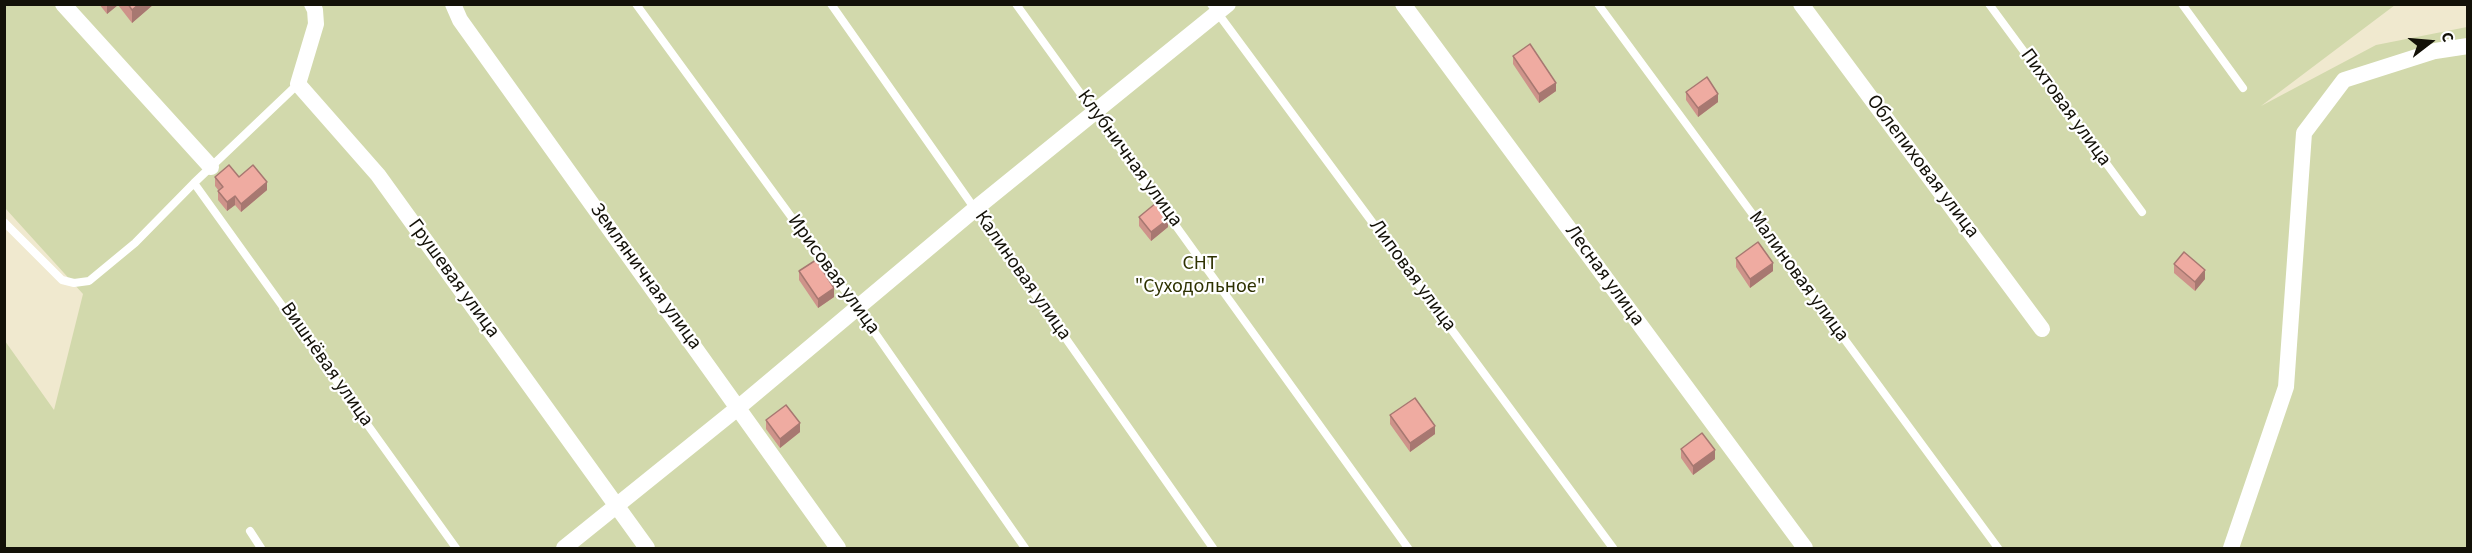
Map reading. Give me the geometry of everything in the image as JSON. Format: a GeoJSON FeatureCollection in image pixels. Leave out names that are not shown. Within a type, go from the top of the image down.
{"type":"FeatureCollection","features":[{"type":"Feature","properties":{"kind":"street"},"geometry":{"type":"LineString","coordinates":[[63,4],[211,167]]}},
{"type":"Feature","properties":{"kind":"street"},"geometry":{"type":"LineString","coordinates":[[298,84],[316,24],[312,4]]}},
{"type":"Feature","properties":{"kind":"street","name":"Земляничная улица"},"geometry":{"type":"LineString","coordinates":[[453,4],[460,20],[739,407],[838,549]]}},
{"type":"Feature","properties":{"kind":"street","name":"Лесная улица"},"geometry":{"type":"LineString","coordinates":[[1403,4],[1805,549]]}},
{"type":"Feature","properties":{"kind":"street","name":"Облепиховая улица"},"geometry":{"type":"LineString","coordinates":[[1801,4],[2042,329]]}},
{"type":"Feature","properties":{"kind":"street"},"geometry":{"type":"LineString","coordinates":[[564,549],[739,407],[975,209],[1096,113],[1219,7]]}},
{"type":"Feature","properties":{"kind":"street"},"geometry":{"type":"LineString","coordinates":[[2231,549],[2286,387],[2304,133],[2343,80],[2435,51],[2468,46]]}},
{"type":"Feature","properties":{"kind":"street","name":"Грушевая улица"},"geometry":{"type":"LineString","coordinates":[[298,84],[378,176],[647,549]]}},
{"type":"Feature","properties":{"kind":"lane","name":"Ирисовая улица"},"geometry":{"type":"LineString","coordinates":[[636,4],[857,307],[1025,549]]}},
{"type":"Feature","properties":{"kind":"lane","name":"Калиновая улица"},"geometry":{"type":"LineString","coordinates":[[831,4],[1213,549]]}},
{"type":"Feature","properties":{"kind":"lane","name":"Клубничная улица"},"geometry":{"type":"LineString","coordinates":[[1016,4],[1408,549]]}},
{"type":"Feature","properties":{"kind":"lane","name":"Малиновая улица"},"geometry":{"type":"LineString","coordinates":[[1598,4],[1998,549]]}},
{"type":"Feature","properties":{"kind":"lane","name":"Пихтовая улица"},"geometry":{"type":"LineString","coordinates":[[1989,4],[2142,212]]}},
{"type":"Feature","properties":{"kind":"lane"},"geometry":{"type":"LineString","coordinates":[[2182,4],[2243,88]]}},
{"type":"Feature","properties":{"kind":"lane","name":"Липовая улица"},"geometry":{"type":"LineString","coordinates":[[1219,7],[1613,549]]}},
{"type":"Feature","properties":{"kind":"lane"},"geometry":{"type":"LineString","coordinates":[[4,222],[62,280],[74,283],[89,281],[135,243],[298,84]]}},
{"type":"Feature","properties":{"kind":"lane","name":"Вишнёвая улица"},"geometry":{"type":"LineString","coordinates":[[194,183],[456,549]]}},
{"type":"Feature","properties":{"kind":"lane"},"geometry":{"type":"LineString","coordinates":[[249,531],[261,549]]}},
{"type":"Feature","properties":{"kind":"green space","name":"СНТ \"Суходольное\""},"geometry":{"type":"Polygon","coordinates":[[[5,5],[2395,5],[2261,106],[2376,45],[2467,27],[2467,548],[5,548],[5,341],[54,410],[83,294],[5,208],[5,5]]]}},
{"type":"Feature","properties":{"kind":"building"},"geometry":{"type":"Polygon","coordinates":[[[128,4],[139,4],[132,10],[128,4]]]}},
{"type":"Feature","properties":{"kind":"building"},"geometry":{"type":"Polygon","coordinates":[[[1530,44],[1556,83],[1539,94],[1513,56],[1530,44]]]}},
{"type":"Feature","properties":{"kind":"building"},"geometry":{"type":"Polygon","coordinates":[[[1707,77],[1718,94],[1698,108],[1686,92],[1707,77]]]}},
{"type":"Feature","properties":{"kind":"building"},"geometry":{"type":"Polygon","coordinates":[[[229,165],[239,177],[253,165],[267,182],[241,204],[235,196],[227,202],[218,191],[223,187],[215,177],[229,165]]]}},
{"type":"Feature","properties":{"kind":"building"},"geometry":{"type":"Polygon","coordinates":[[[1156,203],[1168,219],[1151,232],[1139,217],[1156,203]]]}},
{"type":"Feature","properties":{"kind":"building"},"geometry":{"type":"Polygon","coordinates":[[[1758,242],[1773,263],[1750,279],[1736,258],[1758,242]]]}},
{"type":"Feature","properties":{"kind":"building"},"geometry":{"type":"Polygon","coordinates":[[[2184,252],[2205,270],[2195,282],[2174,264],[2184,252]]]}},
{"type":"Feature","properties":{"kind":"building"},"geometry":{"type":"Polygon","coordinates":[[[816,260],[834,288],[818,299],[799,271],[816,260]]]}},
{"type":"Feature","properties":{"kind":"building"},"geometry":{"type":"Polygon","coordinates":[[[1415,398],[1435,426],[1410,443],[1390,415],[1415,398]]]}},
{"type":"Feature","properties":{"kind":"building"},"geometry":{"type":"Polygon","coordinates":[[[786,405],[800,423],[780,439],[766,420],[786,405]]]}},
{"type":"Feature","properties":{"kind":"building"},"geometry":{"type":"Polygon","coordinates":[[[1702,433],[1715,450],[1693,466],[1681,449],[1702,433]]]}}]}
